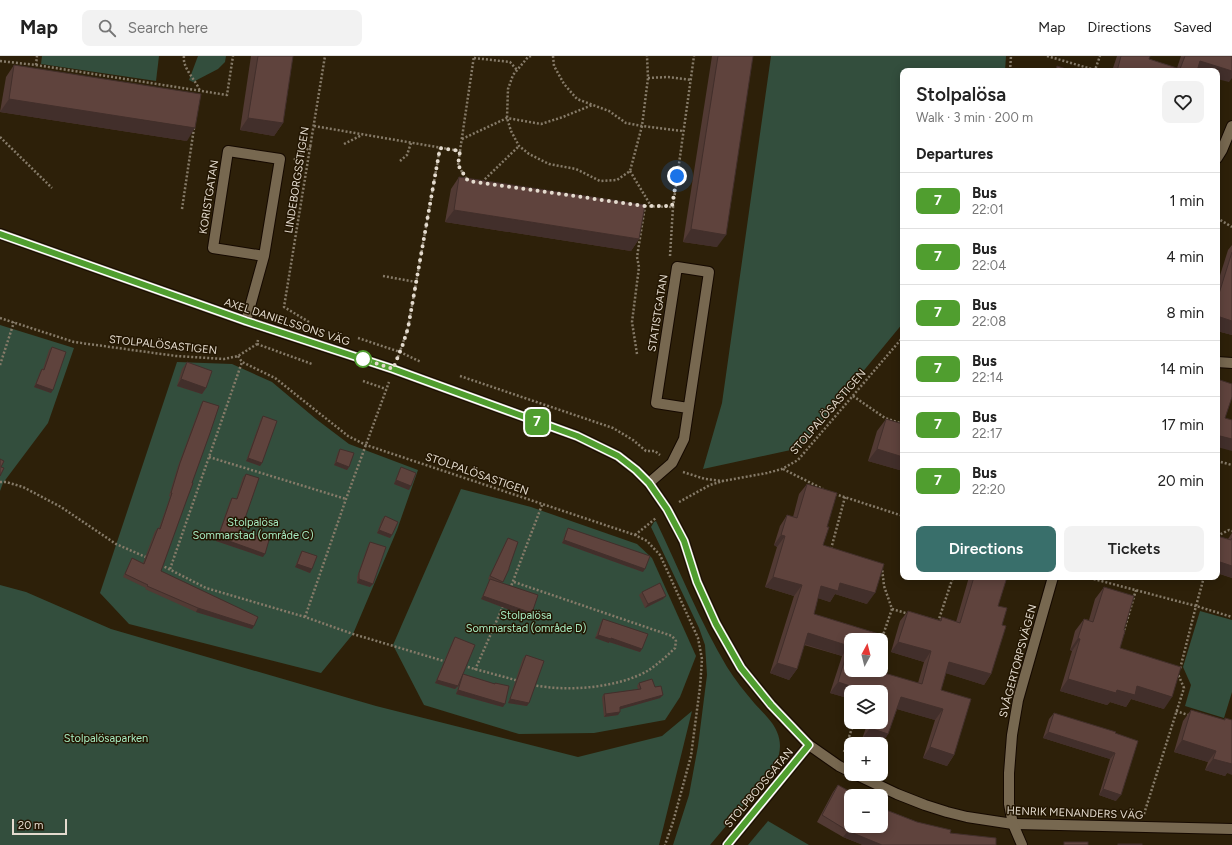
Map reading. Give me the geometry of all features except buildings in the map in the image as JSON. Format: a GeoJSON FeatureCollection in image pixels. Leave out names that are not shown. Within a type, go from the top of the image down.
{"type":"FeatureCollection","features":[{"type":"Feature","properties":{"kind":"street"},"geometry":{"type":"LineString","coordinates":[[1220,152],[1232,126]]}},
{"type":"Feature","properties":{"kind":"street","name":"KORISTGATAN"},"geometry":{"type":"LineString","coordinates":[[246,321],[264,256],[280,159],[228,151],[213,248],[264,256]]}},
{"type":"Feature","properties":{"kind":"street","name":"AXEL DANIELSSONS VÄG"},"geometry":{"type":"LineString","coordinates":[[0,234],[263,327],[393,369],[577,436],[618,456],[636,470],[649,483],[667,509],[684,541],[697,582],[716,624],[741,668],[771,705],[809,745]]}},
{"type":"Feature","properties":{"kind":"street","name":"STATISTGATAN"},"geometry":{"type":"LineString","coordinates":[[649,483],[672,463],[684,439],[709,272],[677,267],[656,403],[688,408]]}},
{"type":"Feature","properties":{"kind":"street"},"geometry":{"type":"LineString","coordinates":[[1220,362],[1232,363]]}},
{"type":"Feature","properties":{"kind":"street","name":"SVÅGERTORPSVÄGEN"},"geometry":{"type":"LineString","coordinates":[[1022,845],[1013,824],[1009,804],[1009,773],[1012,735],[1018,700],[1052,580]]}},
{"type":"Feature","properties":{"kind":"street"},"geometry":{"type":"LineString","coordinates":[[809,745],[844,768]]}},
{"type":"Feature","properties":{"kind":"street","name":"STOLPBODSGATAN"},"geometry":{"type":"LineString","coordinates":[[727,845],[809,745]]}},
{"type":"Feature","properties":{"kind":"street","name":"HENRIK MENANDERS VÄG"},"geometry":{"type":"LineString","coordinates":[[869,781],[924,805],[947,812],[1013,824],[1232,829]]}},
{"type":"Feature","properties":{"kind":"path"},"geometry":{"type":"LineString","coordinates":[[36,65],[37,56]]}},
{"type":"Feature","properties":{"kind":"path"},"geometry":{"type":"LineString","coordinates":[[184,56],[187,69],[200,90],[199,98]]}},
{"type":"Feature","properties":{"kind":"path"},"geometry":{"type":"LineString","coordinates":[[0,61],[36,65],[227,95],[233,56]]}},
{"type":"Feature","properties":{"kind":"path","name":"LINDEBORGSSTIGEN"},"geometry":{"type":"LineString","coordinates":[[309,322],[284,307],[325,56]]}},
{"type":"Feature","properties":{"kind":"path"},"geometry":{"type":"LineString","coordinates":[[531,56],[528,57],[513,75],[508,89],[507,118],[511,131],[519,146],[529,154],[548,164],[576,170],[600,181],[617,180],[630,171],[642,126],[648,78],[647,56]]}},
{"type":"Feature","properties":{"kind":"path"},"geometry":{"type":"LineString","coordinates":[[553,56],[554,66],[564,84],[577,99],[609,111],[626,123],[683,131]]}},
{"type":"Feature","properties":{"kind":"path"},"geometry":{"type":"LineString","coordinates":[[677,267],[670,260],[672,206],[694,56]]}},
{"type":"Feature","properties":{"kind":"path"},"geometry":{"type":"LineString","coordinates":[[1010,68],[1011,56]]}},
{"type":"Feature","properties":{"kind":"path"},"geometry":{"type":"LineString","coordinates":[[1047,56],[1088,68]]}},
{"type":"Feature","properties":{"kind":"path"},"geometry":{"type":"LineString","coordinates":[[1096,68],[1100,56]]}},
{"type":"Feature","properties":{"kind":"path"},"geometry":{"type":"LineString","coordinates":[[468,181],[458,165],[474,57],[510,62],[517,70]]}},
{"type":"Feature","properties":{"kind":"path"},"geometry":{"type":"LineString","coordinates":[[648,78],[668,76],[691,80]]}},
{"type":"Feature","properties":{"kind":"path"},"geometry":{"type":"LineString","coordinates":[[462,140],[507,118],[541,124],[592,105]]}},
{"type":"Feature","properties":{"kind":"path"},"geometry":{"type":"LineString","coordinates":[[314,126],[460,151]]}},
{"type":"Feature","properties":{"kind":"path"},"geometry":{"type":"LineString","coordinates":[[182,209],[194,128]]}},
{"type":"Feature","properties":{"kind":"path"},"geometry":{"type":"LineString","coordinates":[[344,144],[363,135]]}},
{"type":"Feature","properties":{"kind":"path"},"geometry":{"type":"LineString","coordinates":[[0,137],[52,188]]}},
{"type":"Feature","properties":{"kind":"path"},"geometry":{"type":"LineString","coordinates":[[400,161],[407,155],[411,143]]}},
{"type":"Feature","properties":{"kind":"path"},"geometry":{"type":"LineString","coordinates":[[488,184],[480,183],[519,146]]}},
{"type":"Feature","properties":{"kind":"path"},"geometry":{"type":"LineString","coordinates":[[306,617],[346,499],[408,328],[440,148]]}},
{"type":"Feature","properties":{"kind":"path"},"geometry":{"type":"LineString","coordinates":[[630,171],[651,206]]}},
{"type":"Feature","properties":{"kind":"path"},"geometry":{"type":"LineString","coordinates":[[637,205],[672,206]]}},
{"type":"Feature","properties":{"kind":"path"},"geometry":{"type":"LineString","coordinates":[[637,354],[632,322],[639,267],[637,257],[645,206]]}},
{"type":"Feature","properties":{"kind":"path"},"geometry":{"type":"LineString","coordinates":[[1220,220],[1232,227]]}},
{"type":"Feature","properties":{"kind":"path"},"geometry":{"type":"LineString","coordinates":[[382,276],[416,282]]}},
{"type":"Feature","properties":{"kind":"path","name":"STOLPALÖSASTIGEN"},"geometry":{"type":"LineString","coordinates":[[0,318],[74,342],[176,356],[224,359],[238,356]]}},
{"type":"Feature","properties":{"kind":"path"},"geometry":{"type":"LineString","coordinates":[[0,365],[14,322]]}},
{"type":"Feature","properties":{"kind":"path"},"geometry":{"type":"LineString","coordinates":[[170,569],[242,362],[238,356],[257,344],[263,327]]}},
{"type":"Feature","properties":{"kind":"path","name":"STOLPALÖSASTIGEN"},"geometry":{"type":"LineString","coordinates":[[242,362],[275,378],[348,436],[366,445],[635,535],[667,509],[710,485],[782,469],[798,460],[900,341]]}},
{"type":"Feature","properties":{"kind":"path"},"geometry":{"type":"LineString","coordinates":[[257,344],[312,364]]}},
{"type":"Feature","properties":{"kind":"path"},"geometry":{"type":"LineString","coordinates":[[363,381],[386,389]]}},
{"type":"Feature","properties":{"kind":"path"},"geometry":{"type":"LineString","coordinates":[[853,396],[885,418],[900,423]]}},
{"type":"Feature","properties":{"kind":"path"},"geometry":{"type":"LineString","coordinates":[[209,457],[346,499]]}},
{"type":"Feature","properties":{"kind":"path"},"geometry":{"type":"LineString","coordinates":[[1220,463],[1232,465]]}},
{"type":"Feature","properties":{"kind":"path"},"geometry":{"type":"LineString","coordinates":[[782,469],[829,492],[900,515]]}},
{"type":"Feature","properties":{"kind":"path"},"geometry":{"type":"LineString","coordinates":[[0,482],[6,482],[23,487],[61,507],[116,544],[150,560]]}},
{"type":"Feature","properties":{"kind":"path"},"geometry":{"type":"LineString","coordinates":[[830,553],[845,497]]}},
{"type":"Feature","properties":{"kind":"path"},"geometry":{"type":"LineString","coordinates":[[508,595],[542,505]]}},
{"type":"Feature","properties":{"kind":"path"},"geometry":{"type":"LineString","coordinates":[[1220,534],[1229,530],[1232,531]]}},
{"type":"Feature","properties":{"kind":"path"},"geometry":{"type":"LineString","coordinates":[[635,535],[647,541],[660,555],[698,638],[702,659],[691,756],[665,845]]}},
{"type":"Feature","properties":{"kind":"path"},"geometry":{"type":"LineString","coordinates":[[157,563],[206,588],[306,617],[353,634],[453,663]]}},
{"type":"Feature","properties":{"kind":"path"},"geometry":{"type":"LineString","coordinates":[[881,567],[884,586],[892,609],[884,633]]}},
{"type":"Feature","properties":{"kind":"path"},"geometry":{"type":"LineString","coordinates":[[932,620],[938,622],[952,580]]}},
{"type":"Feature","properties":{"kind":"path"},"geometry":{"type":"LineString","coordinates":[[1098,580],[1232,617]]}},
{"type":"Feature","properties":{"kind":"path"},"geometry":{"type":"LineString","coordinates":[[1140,828],[1184,688],[1178,676],[1203,580]]}},
{"type":"Feature","properties":{"kind":"path"},"geometry":{"type":"LineString","coordinates":[[514,582],[672,636],[676,641],[675,648],[649,670],[633,678],[599,686],[561,688],[528,683]]}},
{"type":"Feature","properties":{"kind":"path"},"geometry":{"type":"LineString","coordinates":[[1121,642],[1136,590]]}},
{"type":"Feature","properties":{"kind":"path"},"geometry":{"type":"LineString","coordinates":[[475,670],[505,602]]}},
{"type":"Feature","properties":{"kind":"path"},"geometry":{"type":"LineString","coordinates":[[892,609],[912,615]]}},
{"type":"Feature","properties":{"kind":"path"},"geometry":{"type":"LineString","coordinates":[[460,665],[520,682]]}},
{"type":"Feature","properties":{"kind":"path"},"geometry":{"type":"LineString","coordinates":[[1170,673],[1178,676]]}},
{"type":"Feature","properties":{"kind":"path"},"geometry":{"type":"LineString","coordinates":[[1176,711],[1191,716]]}},
{"type":"Feature","properties":{"kind":"path"},"geometry":{"type":"LineString","coordinates":[[839,766],[852,729]]}},
{"type":"Feature","properties":{"kind":"green space"},"geometry":{"type":"Polygon","coordinates":[[[42,56],[159,56],[156,81],[41,64],[42,56]]]}},
{"type":"Feature","properties":{"kind":"green space"},"geometry":{"type":"Polygon","coordinates":[[[198,56],[226,56],[225,62],[218,69],[193,82],[189,80],[198,56]]]}},
{"type":"Feature","properties":{"kind":"green space"},"geometry":{"type":"Polygon","coordinates":[[[771,56],[1006,56],[1005,68],[900,68],[900,327],[800,448],[703,469],[722,403],[771,56]]]}},
{"type":"Feature","properties":{"kind":"green space"},"geometry":{"type":"Polygon","coordinates":[[[0,325],[74,348],[48,423],[3,483],[0,491],[0,325]]]}},
{"type":"Feature","properties":{"kind":"green space","name":"Stolpalösa Sommarstad (område C)"},"geometry":{"type":"Polygon","coordinates":[[[177,362],[232,364],[272,382],[316,419],[349,444],[418,470],[397,530],[353,634],[321,673],[129,624],[100,593],[177,362]]]}},
{"type":"Feature","properties":{"kind":"green space","name":"Stolpalösa Sommarstad (område D)"},"geometry":{"type":"Polygon","coordinates":[[[461,489],[531,507],[637,544],[652,558],[696,656],[680,697],[665,720],[594,733],[519,734],[424,705],[393,645],[461,489]]]}},
{"type":"Feature","properties":{"kind":"green space"},"geometry":{"type":"Polygon","coordinates":[[[656,521],[717,650],[737,681],[773,724],[780,742],[777,761],[773,770],[710,845],[673,845],[689,795],[698,746],[707,675],[705,645],[699,628],[651,527],[656,521]]]}},
{"type":"Feature","properties":{"kind":"green space","name":"Stolpalösaparken"},"geometry":{"type":"Polygon","coordinates":[[[0,585],[26,592],[111,629],[376,706],[578,757],[662,736],[692,711],[659,845],[0,845],[0,585]]]}},
{"type":"Feature","properties":{"kind":"green space"},"geometry":{"type":"Polygon","coordinates":[[[1200,611],[1232,620],[1232,692],[1224,718],[1185,706],[1191,685],[1183,667],[1200,611]]]}},
{"type":"Feature","properties":{"kind":"green space"},"geometry":{"type":"Polygon","coordinates":[[[768,821],[809,845],[748,845],[768,821]]]}},
{"type":"Feature","properties":{"kind":"bus line","name":"7"},"geometry":{"type":"LineString","coordinates":[[0,234],[246,321],[393,369],[577,436],[618,456],[636,470],[649,483],[667,509],[684,541],[697,582],[716,624],[741,668],[771,705],[809,745],[727,845]]}},
{"type":"Feature","properties":{"kind":"route"},"geometry":{"type":"LineString","coordinates":[[363,359],[393,369],[403,344],[408,328],[440,148],[460,151],[458,165],[468,181],[645,206],[672,206],[677,176]]}}]}
